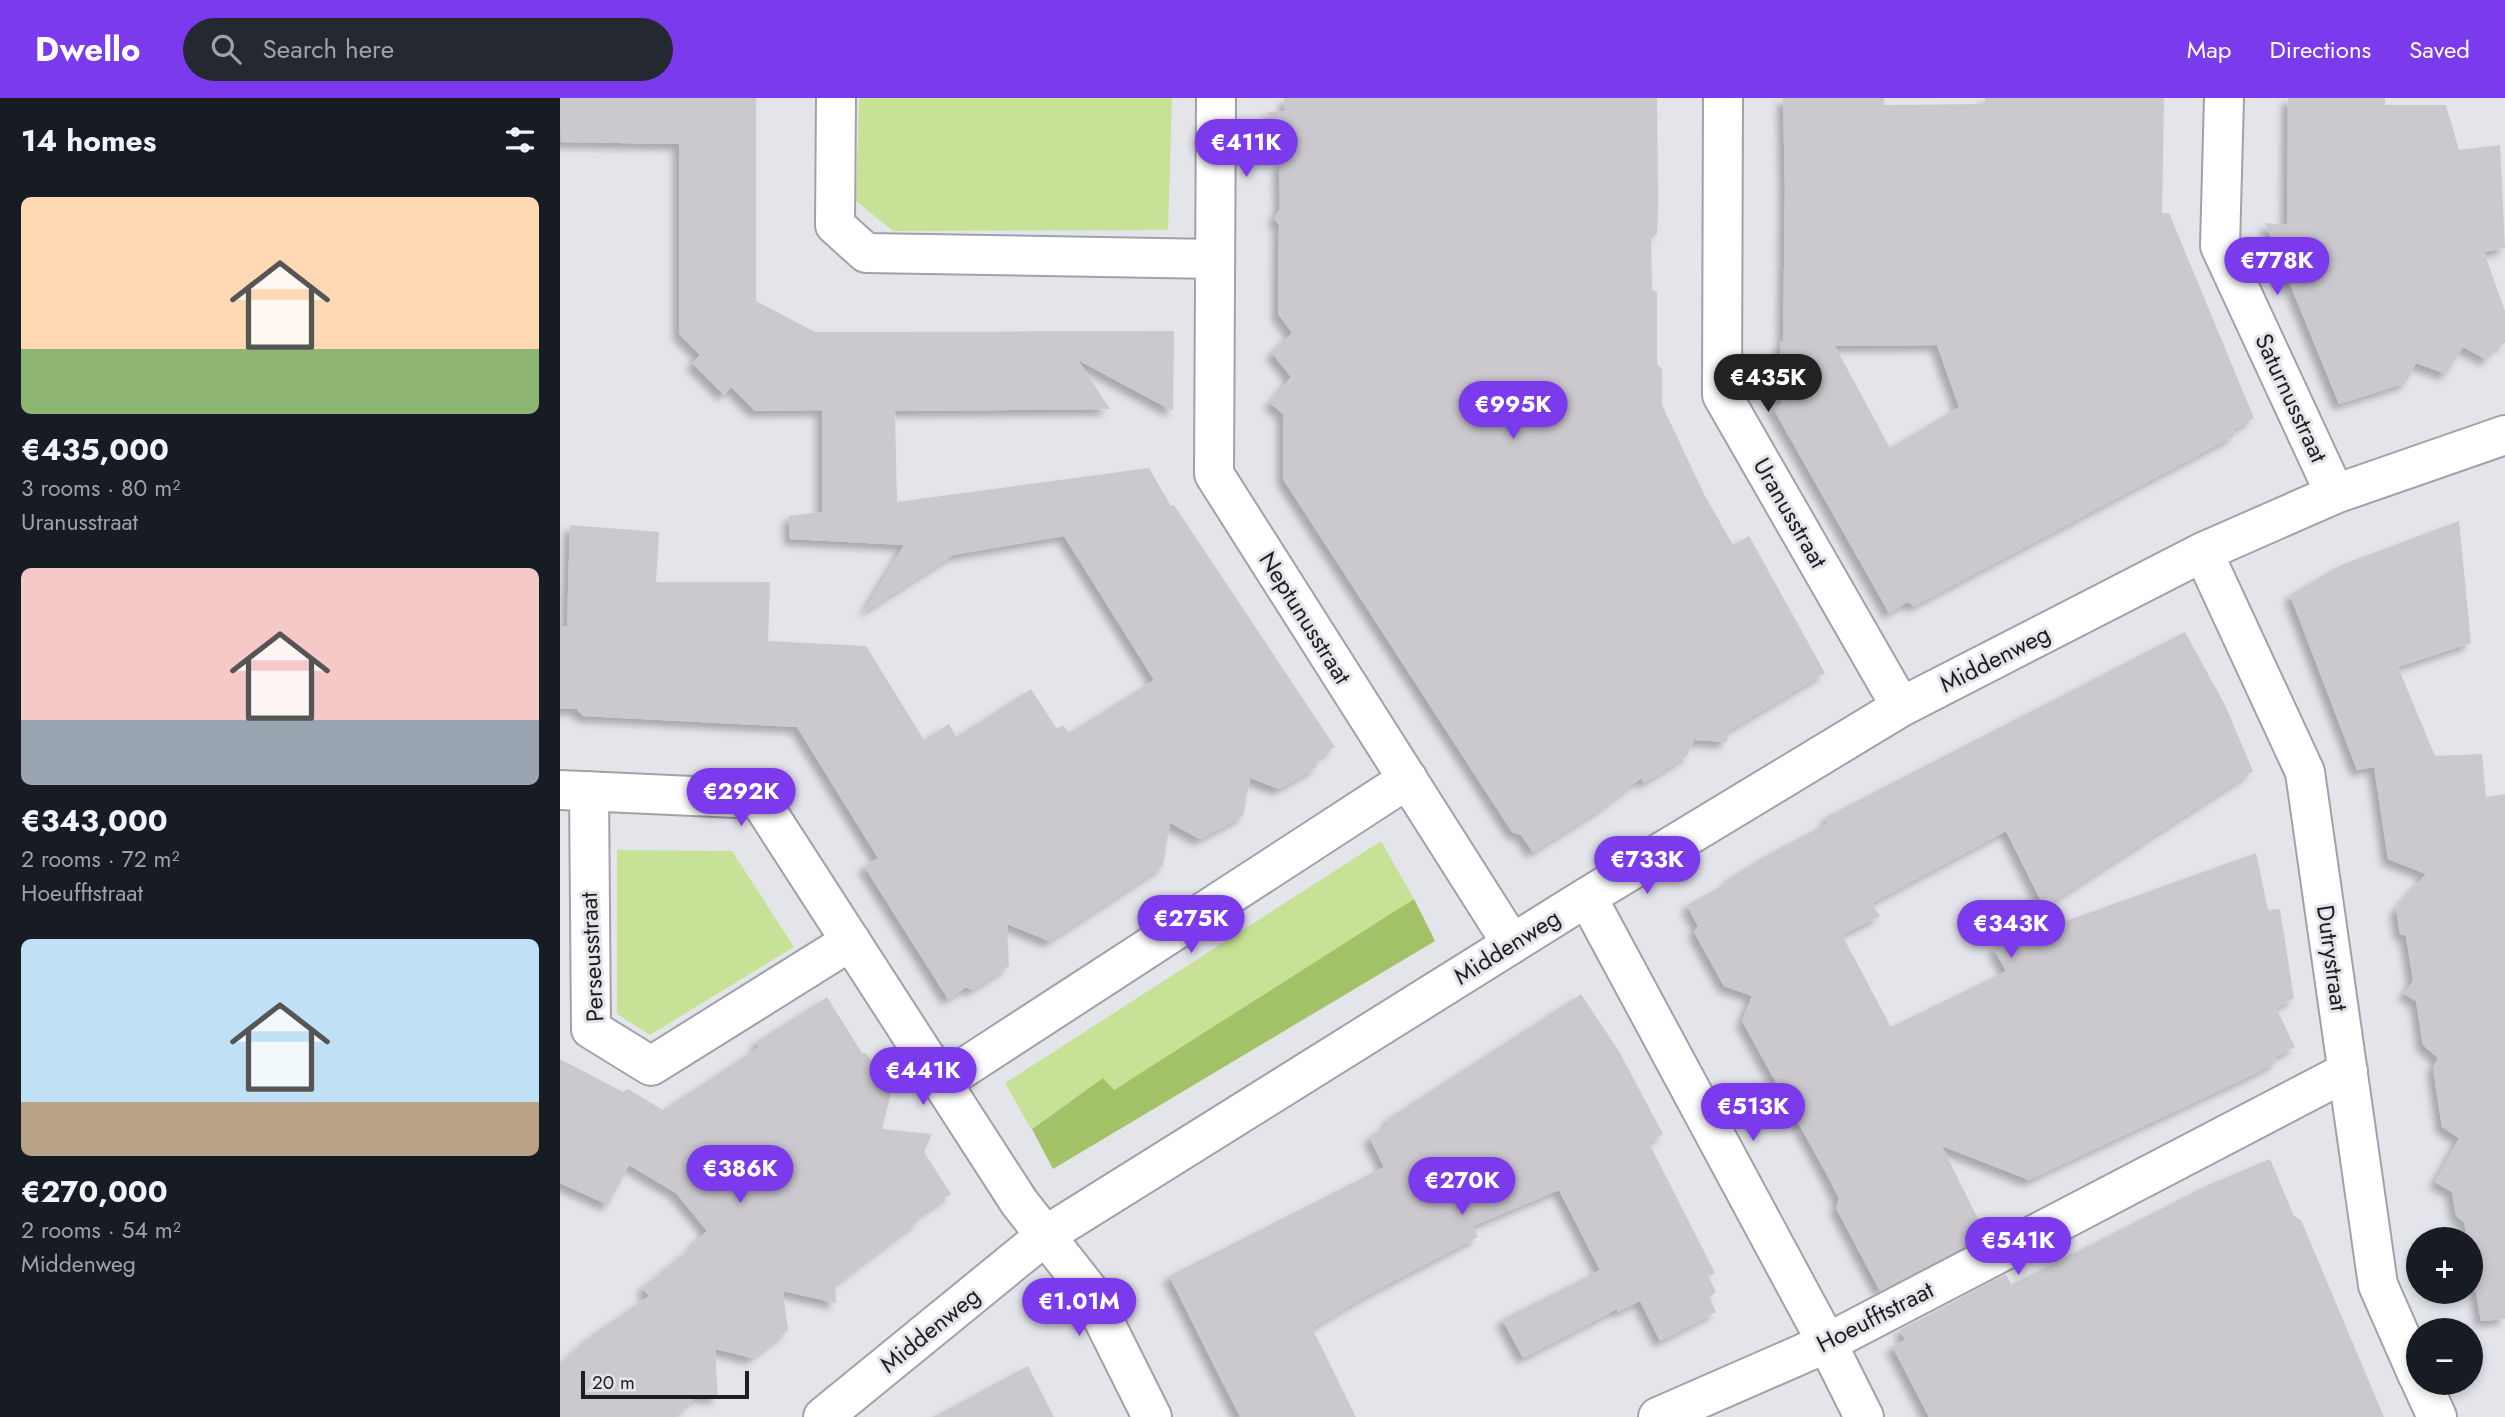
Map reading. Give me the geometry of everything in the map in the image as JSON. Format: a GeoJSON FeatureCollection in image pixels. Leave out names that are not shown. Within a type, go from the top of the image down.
{"type":"FeatureCollection","features":[{"type":"Feature","properties":{"kind":"street"},"geometry":{"type":"LineString","coordinates":[[836,98],[835,225],[866,253],[1215,259]]}},
{"type":"Feature","properties":{"kind":"street","name":"Neptunusstraat"},"geometry":{"type":"LineString","coordinates":[[1216,98],[1214,474],[1512,944]]}},
{"type":"Feature","properties":{"kind":"street","name":"Uranusstraat"},"geometry":{"type":"LineString","coordinates":[[1723,98],[1722,395],[1901,707]]}},
{"type":"Feature","properties":{"kind":"street","name":"Saturnusstraat"},"geometry":{"type":"LineString","coordinates":[[2224,98],[2220,246],[2335,494]]}},
{"type":"Feature","properties":{"kind":"street","name":"Middenweg"},"geometry":{"type":"LineString","coordinates":[[824,1417],[1046,1235],[1587,897],[1901,707],[2203,552],[2335,494],[2505,435]]}},
{"type":"Feature","properties":{"kind":"street","name":"Dutrystraat"},"geometry":{"type":"LineString","coordinates":[[2203,552],[2305,772],[2378,1285],[2406,1349]]}},
{"type":"Feature","properties":{"kind":"street"},"geometry":{"type":"LineString","coordinates":[[942,1082],[1408,779]]}},
{"type":"Feature","properties":{"kind":"street","name":"Perseusstraat"},"geometry":{"type":"LineString","coordinates":[[851,941],[651,1066],[591,1029],[574,790],[759,799],[851,941],[942,1082],[1019,1202],[1089,1291],[1152,1417]]}},
{"type":"Feature","properties":{"kind":"street"},"geometry":{"type":"LineString","coordinates":[[1587,897],[1827,1343],[1864,1417]]}},
{"type":"Feature","properties":{"kind":"street","name":"Hoeufftstraat"},"geometry":{"type":"LineString","coordinates":[[1658,1417],[1827,1343],[2348,1072]]}},
{"type":"Feature","properties":{"kind":"street"},"geometry":{"type":"LineString","coordinates":[[2427,1395],[2437,1417]]}},
{"type":"Feature","properties":{"kind":"green space"},"geometry":{"type":"Polygon","coordinates":[[[859,98],[1172,98],[1168,230],[893,231],[856,201],[859,98]]]}},
{"type":"Feature","properties":{"kind":"green space"},"geometry":{"type":"Polygon","coordinates":[[[1381,841],[1414,899],[1229,1021],[1113,1090],[1102,1079],[1031,1129],[1005,1083],[1381,841]]]}},
{"type":"Feature","properties":{"kind":"green space"},"geometry":{"type":"Polygon","coordinates":[[[617,850],[732,851],[794,947],[650,1035],[617,1014],[617,850]]]}},
{"type":"Feature","properties":{"kind":"green space"},"geometry":{"type":"Polygon","coordinates":[[[1414,899],[1435,941],[1053,1169],[1032,1129],[1103,1078],[1114,1090],[1414,899]]]}},
{"type":"Feature","properties":{"kind":"building"},"geometry":{"type":"Polygon","coordinates":[[[560,98],[756,98],[756,301],[815,332],[1174,331],[1173,411],[1078,360],[1110,409],[895,411],[897,502],[1149,468],[1171,506],[1174,505],[1335,747],[1316,759],[1317,767],[1279,789],[1250,778],[1243,816],[1200,839],[1170,823],[1163,866],[1049,941],[1007,924],[1009,966],[972,990],[966,987],[948,999],[864,866],[878,858],[797,727],[583,716],[577,709],[560,709],[560,626],[567,626],[570,525],[659,532],[656,582],[770,582],[768,641],[866,646],[924,740],[949,724],[956,737],[1031,689],[1057,729],[1063,725],[1069,733],[1154,680],[1064,536],[953,555],[864,612],[904,545],[790,539],[789,516],[822,512],[822,410],[755,411],[731,387],[724,395],[692,363],[700,355],[679,334],[679,144],[561,142],[560,98]]]}},
{"type":"Feature","properties":{"kind":"building"},"geometry":{"type":"Polygon","coordinates":[[[1284,98],[1657,98],[1657,234],[1651,238],[1652,289],[1657,292],[1657,364],[1662,369],[1662,405],[1704,494],[1733,545],[1749,536],[1825,673],[1728,731],[1727,742],[1694,740],[1687,756],[1644,783],[1641,778],[1599,810],[1533,852],[1521,835],[1512,832],[1283,479],[1283,414],[1270,403],[1291,377],[1272,353],[1292,333],[1278,314],[1279,225],[1274,218],[1280,209],[1279,165],[1293,152],[1267,112],[1285,111],[1284,98]]]}},
{"type":"Feature","properties":{"kind":"building"},"geometry":{"type":"Polygon","coordinates":[[[1783,98],[1884,98],[1884,105],[1985,104],[1985,98],[2164,98],[2162,213],[2169,213],[2254,418],[2235,429],[2234,436],[1914,606],[1907,602],[1889,613],[1773,408],[1781,404],[1780,341],[1783,342],[1783,98]],[[1937,345],[1835,346],[1890,448],[1959,407],[1937,345]]]}},
{"type":"Feature","properties":{"kind":"building"},"geometry":{"type":"Polygon","coordinates":[[[2288,98],[2385,98],[2385,105],[2446,105],[2459,150],[2500,145],[2505,248],[2484,252],[2505,311],[2505,343],[2496,347],[2487,360],[2463,347],[2446,374],[2416,363],[2406,383],[2339,404],[2265,223],[2287,225],[2288,98]]]}},
{"type":"Feature","properties":{"kind":"building"},"geometry":{"type":"Polygon","coordinates":[[[2459,521],[2471,643],[2398,667],[2435,756],[2482,754],[2486,797],[2505,794],[2505,1319],[2483,1321],[2480,1318],[2478,1304],[2483,1304],[2483,1227],[2465,1227],[2464,1222],[2456,1216],[2452,1192],[2435,1182],[2459,1138],[2442,1127],[2433,1068],[2438,1058],[2423,1045],[2416,1001],[2404,994],[2413,981],[2406,936],[2400,934],[2396,909],[2426,874],[2388,859],[2374,767],[2357,770],[2290,595],[2341,565],[2459,521]]]}},
{"type":"Feature","properties":{"kind":"building"},"geometry":{"type":"Polygon","coordinates":[[[2185,632],[2225,705],[2253,771],[2044,907],[2006,831],[1872,903],[1880,916],[1842,935],[1891,1027],[2006,971],[1993,947],[2256,853],[2268,910],[2280,909],[2294,998],[2276,1008],[2295,1047],[2277,1056],[2275,1063],[2248,1077],[2029,1180],[1942,1146],[1986,1235],[1880,1291],[1836,1208],[1839,1199],[1826,1173],[1742,1021],[1752,996],[1724,986],[1694,932],[1698,926],[1687,905],[1729,882],[1728,879],[1770,853],[1828,823],[1826,817],[2185,632]]]}},
{"type":"Feature","properties":{"kind":"building"},"geometry":{"type":"Polygon","coordinates":[[[1581,994],[1620,1053],[1663,1134],[1649,1143],[1715,1273],[1708,1276],[1716,1292],[1709,1297],[1716,1312],[1660,1341],[1640,1301],[1618,1312],[1617,1309],[1523,1358],[1502,1319],[1600,1270],[1559,1190],[1473,1226],[1478,1237],[1371,1293],[1312,1328],[1356,1417],[1240,1417],[1169,1276],[1384,1167],[1369,1137],[1387,1125],[1389,1118],[1581,994]]]}},
{"type":"Feature","properties":{"kind":"building"},"geometry":{"type":"Polygon","coordinates":[[[827,997],[862,1053],[866,1053],[891,1092],[882,1129],[932,1134],[924,1152],[951,1194],[918,1216],[920,1219],[835,1284],[836,1303],[783,1291],[788,1330],[752,1358],[715,1349],[718,1398],[697,1396],[675,1417],[560,1417],[560,1364],[592,1335],[649,1296],[642,1288],[696,1244],[694,1243],[707,1231],[676,1193],[629,1165],[608,1205],[560,1183],[560,1059],[623,1092],[628,1089],[663,1110],[759,1047],[756,1042],[827,997]]]}},
{"type":"Feature","properties":{"kind":"building"},"geometry":{"type":"Polygon","coordinates":[[[2270,1159],[2294,1216],[2301,1220],[2384,1417],[1929,1417],[1892,1346],[1905,1340],[1900,1330],[2006,1274],[2011,1285],[2206,1186],[2270,1159]]]}},
{"type":"Feature","properties":{"kind":"building"},"geometry":{"type":"Polygon","coordinates":[[[1028,1366],[1054,1417],[933,1417],[1028,1366]]]}}]}
